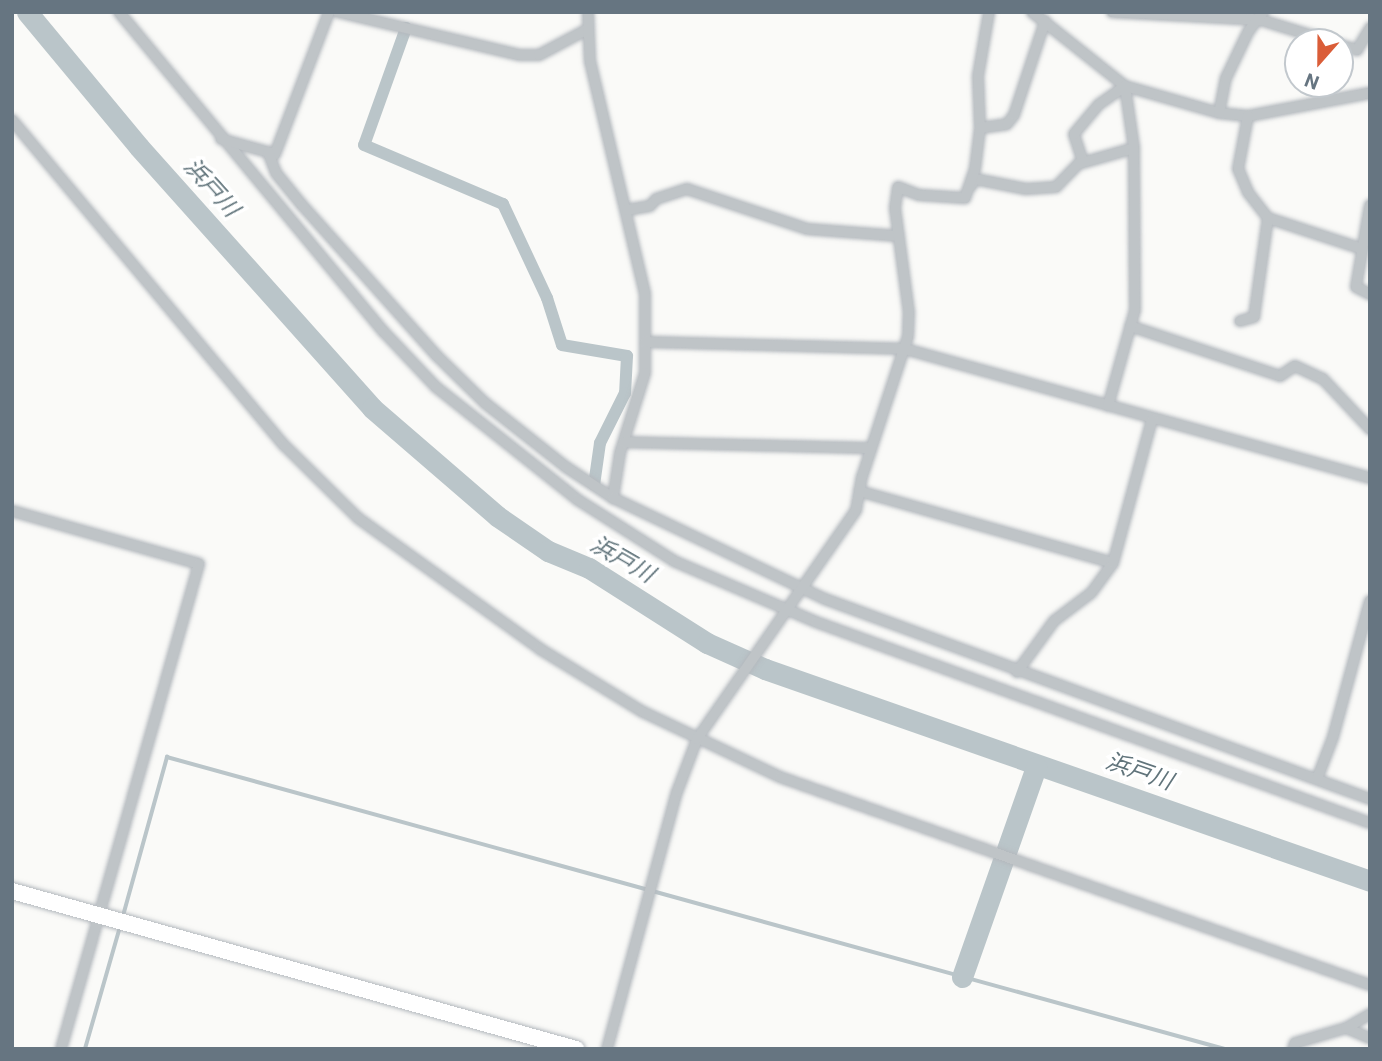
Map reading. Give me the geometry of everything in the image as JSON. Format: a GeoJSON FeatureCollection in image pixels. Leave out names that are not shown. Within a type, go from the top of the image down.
{"type":"FeatureCollection","features":[{"type":"Feature","properties":{"kind":"street"},"geometry":{"type":"LineString","coordinates":[[119,12],[221,139],[384,332],[436,387],[490,433],[578,500],[674,561],[785,607],[1370,823]]}},
{"type":"Feature","properties":{"kind":"street"},"geometry":{"type":"LineString","coordinates":[[338,12],[520,55],[539,55],[586,30]]}},
{"type":"Feature","properties":{"kind":"street"},"geometry":{"type":"LineString","coordinates":[[588,12],[586,30],[645,294],[645,373],[624,442],[613,498]]}},
{"type":"Feature","properties":{"kind":"street"},"geometry":{"type":"LineString","coordinates":[[965,198],[975,169],[980,128],[978,76],[989,12]]}},
{"type":"Feature","properties":{"kind":"street"},"geometry":{"type":"LineString","coordinates":[[1032,12],[1125,86],[1219,113],[1248,116],[1370,93]]}},
{"type":"Feature","properties":{"kind":"street"},"geometry":{"type":"LineString","coordinates":[[1112,12],[1262,16],[1294,28]]}},
{"type":"Feature","properties":{"kind":"street"},"geometry":{"type":"LineString","coordinates":[[221,139],[275,154],[326,14]]}},
{"type":"Feature","properties":{"kind":"street"},"geometry":{"type":"LineString","coordinates":[[1219,113],[1226,78],[1248,32],[1262,16]]}},
{"type":"Feature","properties":{"kind":"street"},"geometry":{"type":"LineString","coordinates":[[980,128],[1007,124],[1014,115],[1045,21]]}},
{"type":"Feature","properties":{"kind":"street"},"geometry":{"type":"LineString","coordinates":[[1354,49],[1357,50],[1370,28]]}},
{"type":"Feature","properties":{"kind":"street"},"geometry":{"type":"LineString","coordinates":[[1108,406],[1130,326],[1137,250],[1132,188],[1134,148],[1125,86]]}},
{"type":"Feature","properties":{"kind":"street"},"geometry":{"type":"LineString","coordinates":[[1083,162],[1074,134],[1098,105],[1125,86]]}},
{"type":"Feature","properties":{"kind":"street"},"geometry":{"type":"LineString","coordinates":[[1248,116],[1238,169],[1248,192],[1268,218],[1360,248]]}},
{"type":"Feature","properties":{"kind":"street"},"geometry":{"type":"LineString","coordinates":[[12,120],[284,445],[358,518],[540,649],[697,739],[780,777],[1370,985]]}},
{"type":"Feature","properties":{"kind":"street"},"geometry":{"type":"LineString","coordinates":[[965,198],[975,179],[1026,189],[1056,187],[1083,162],[1134,148]]}},
{"type":"Feature","properties":{"kind":"street"},"geometry":{"type":"LineString","coordinates":[[268,152],[276,173],[302,205],[436,355],[494,410],[566,467],[613,498],[799,587],[1017,672],[1370,799]]}},
{"type":"Feature","properties":{"kind":"street"},"geometry":{"type":"LineString","coordinates":[[607,1049],[656,869],[697,739],[799,587],[839,541],[856,510],[871,448],[905,349],[909,313],[899,236],[898,187],[919,195],[965,198]]}},
{"type":"Feature","properties":{"kind":"street"},"geometry":{"type":"LineString","coordinates":[[627,210],[650,206],[656,199],[687,189],[807,229],[899,236]]}},
{"type":"Feature","properties":{"kind":"street"},"geometry":{"type":"LineString","coordinates":[[1370,205],[1360,248],[1356,287],[1370,294]]}},
{"type":"Feature","properties":{"kind":"street"},"geometry":{"type":"LineString","coordinates":[[1241,321],[1254,317],[1268,218]]}},
{"type":"Feature","properties":{"kind":"street"},"geometry":{"type":"LineString","coordinates":[[1130,326],[1280,376],[1295,366],[1323,379],[1370,429]]}},
{"type":"Feature","properties":{"kind":"street"},"geometry":{"type":"LineString","coordinates":[[645,342],[905,349],[1370,478]]}},
{"type":"Feature","properties":{"kind":"street"},"geometry":{"type":"LineString","coordinates":[[1017,672],[1054,621],[1091,593],[1113,563],[1152,419]]}},
{"type":"Feature","properties":{"kind":"street"},"geometry":{"type":"LineString","coordinates":[[624,442],[871,448]]}},
{"type":"Feature","properties":{"kind":"street"},"geometry":{"type":"LineString","coordinates":[[859,491],[1113,563]]}},
{"type":"Feature","properties":{"kind":"street"},"geometry":{"type":"LineString","coordinates":[[12,511],[199,564],[103,917],[61,1049]]}},
{"type":"Feature","properties":{"kind":"street"},"geometry":{"type":"LineString","coordinates":[[1317,779],[1334,737],[1370,601]]}},
{"type":"Feature","properties":{"kind":"street"},"geometry":{"type":"LineString","coordinates":[[12,891],[576,1049]]}},
{"type":"Feature","properties":{"kind":"street"},"geometry":{"type":"LineString","coordinates":[[1293,1049],[1295,1043],[1346,1028],[1370,1014]]}},
{"type":"Feature","properties":{"kind":"street"},"geometry":{"type":"LineString","coordinates":[[1346,1028],[1370,1038]]}},
{"type":"Feature","properties":{"kind":"waterway","name":"浜戸川"},"geometry":{"type":"LineString","coordinates":[[27,12],[139,147],[372,408],[497,516],[548,551],[589,568],[707,643],[765,669],[1370,881]]}},
{"type":"Feature","properties":{"kind":"waterway"},"geometry":{"type":"LineString","coordinates":[[406,28],[364,145],[503,204],[547,298],[562,345],[627,356],[625,393],[600,443],[594,485]]}},
{"type":"Feature","properties":{"kind":"waterway"},"geometry":{"type":"LineString","coordinates":[[123,916],[167,757],[1225,1049]]}},
{"type":"Feature","properties":{"kind":"waterway"},"geometry":{"type":"LineString","coordinates":[[962,977],[1036,767]]}},
{"type":"Feature","properties":{"kind":"waterway"},"geometry":{"type":"LineString","coordinates":[[85,1049],[120,927]]}}]}
